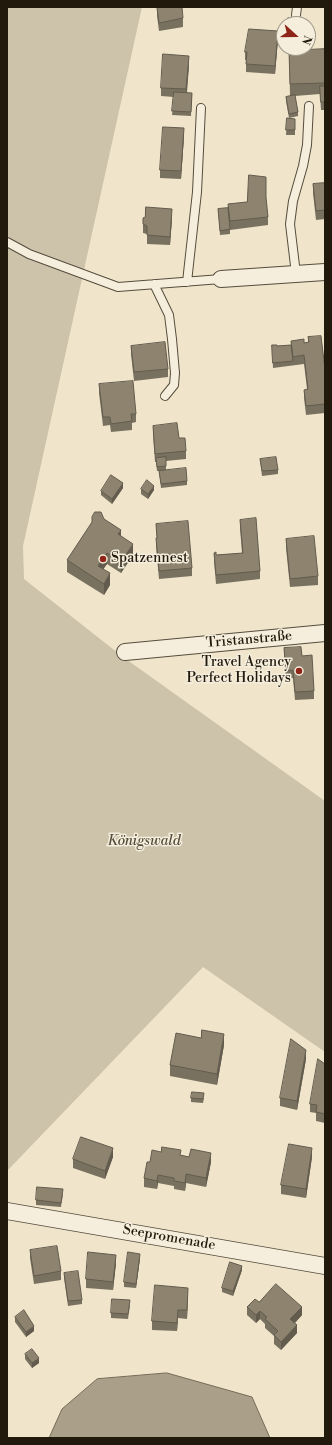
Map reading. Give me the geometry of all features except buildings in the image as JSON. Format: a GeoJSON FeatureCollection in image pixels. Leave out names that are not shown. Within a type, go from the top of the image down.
{"type":"FeatureCollection","features":[{"type":"Feature","properties":{"kind":"street"},"geometry":{"type":"LineString","coordinates":[[221,279],[325,272]]}},
{"type":"Feature","properties":{"kind":"street","name":"Tristanstraße"},"geometry":{"type":"LineString","coordinates":[[125,652],[325,633]]}},
{"type":"Feature","properties":{"kind":"street","name":"Seepromenade"},"geometry":{"type":"LineString","coordinates":[[9,1214],[112,1228],[325,1266]]}},
{"type":"Feature","properties":{"kind":"lane"},"geometry":{"type":"LineString","coordinates":[[296,274],[290,224],[293,201],[303,166],[307,145],[309,106]]}},
{"type":"Feature","properties":{"kind":"lane"},"geometry":{"type":"LineString","coordinates":[[188,282],[197,192],[201,108]]}},
{"type":"Feature","properties":{"kind":"lane"},"geometry":{"type":"LineString","coordinates":[[7,242],[29,254],[118,287],[221,279]]}},
{"type":"Feature","properties":{"kind":"lane"},"geometry":{"type":"LineString","coordinates":[[154,284],[169,315],[175,373],[174,386],[165,396]]}},
{"type":"Feature","properties":{"kind":"green space","name":"Königswald"},"geometry":{"type":"Polygon","coordinates":[[[7,7],[142,7],[23,546],[24,579],[123,657],[325,801],[325,1052],[203,967],[7,1171],[7,7]]]}},
{"type":"Feature","properties":{"kind":"shaded area"},"geometry":{"type":"Polygon","coordinates":[[[167,1373],[252,1397],[270,1438],[49,1438],[62,1409],[97,1379],[167,1373]]]}},
{"type":"Feature","properties":{"kind":"place","name":"Spatzennest"},"geometry":{"type":"Point","coordinates":[103,559]}},
{"type":"Feature","properties":{"kind":"place","name":"Travel Agency Perfect Holidays"},"geometry":{"type":"Point","coordinates":[299,671]}}]}
